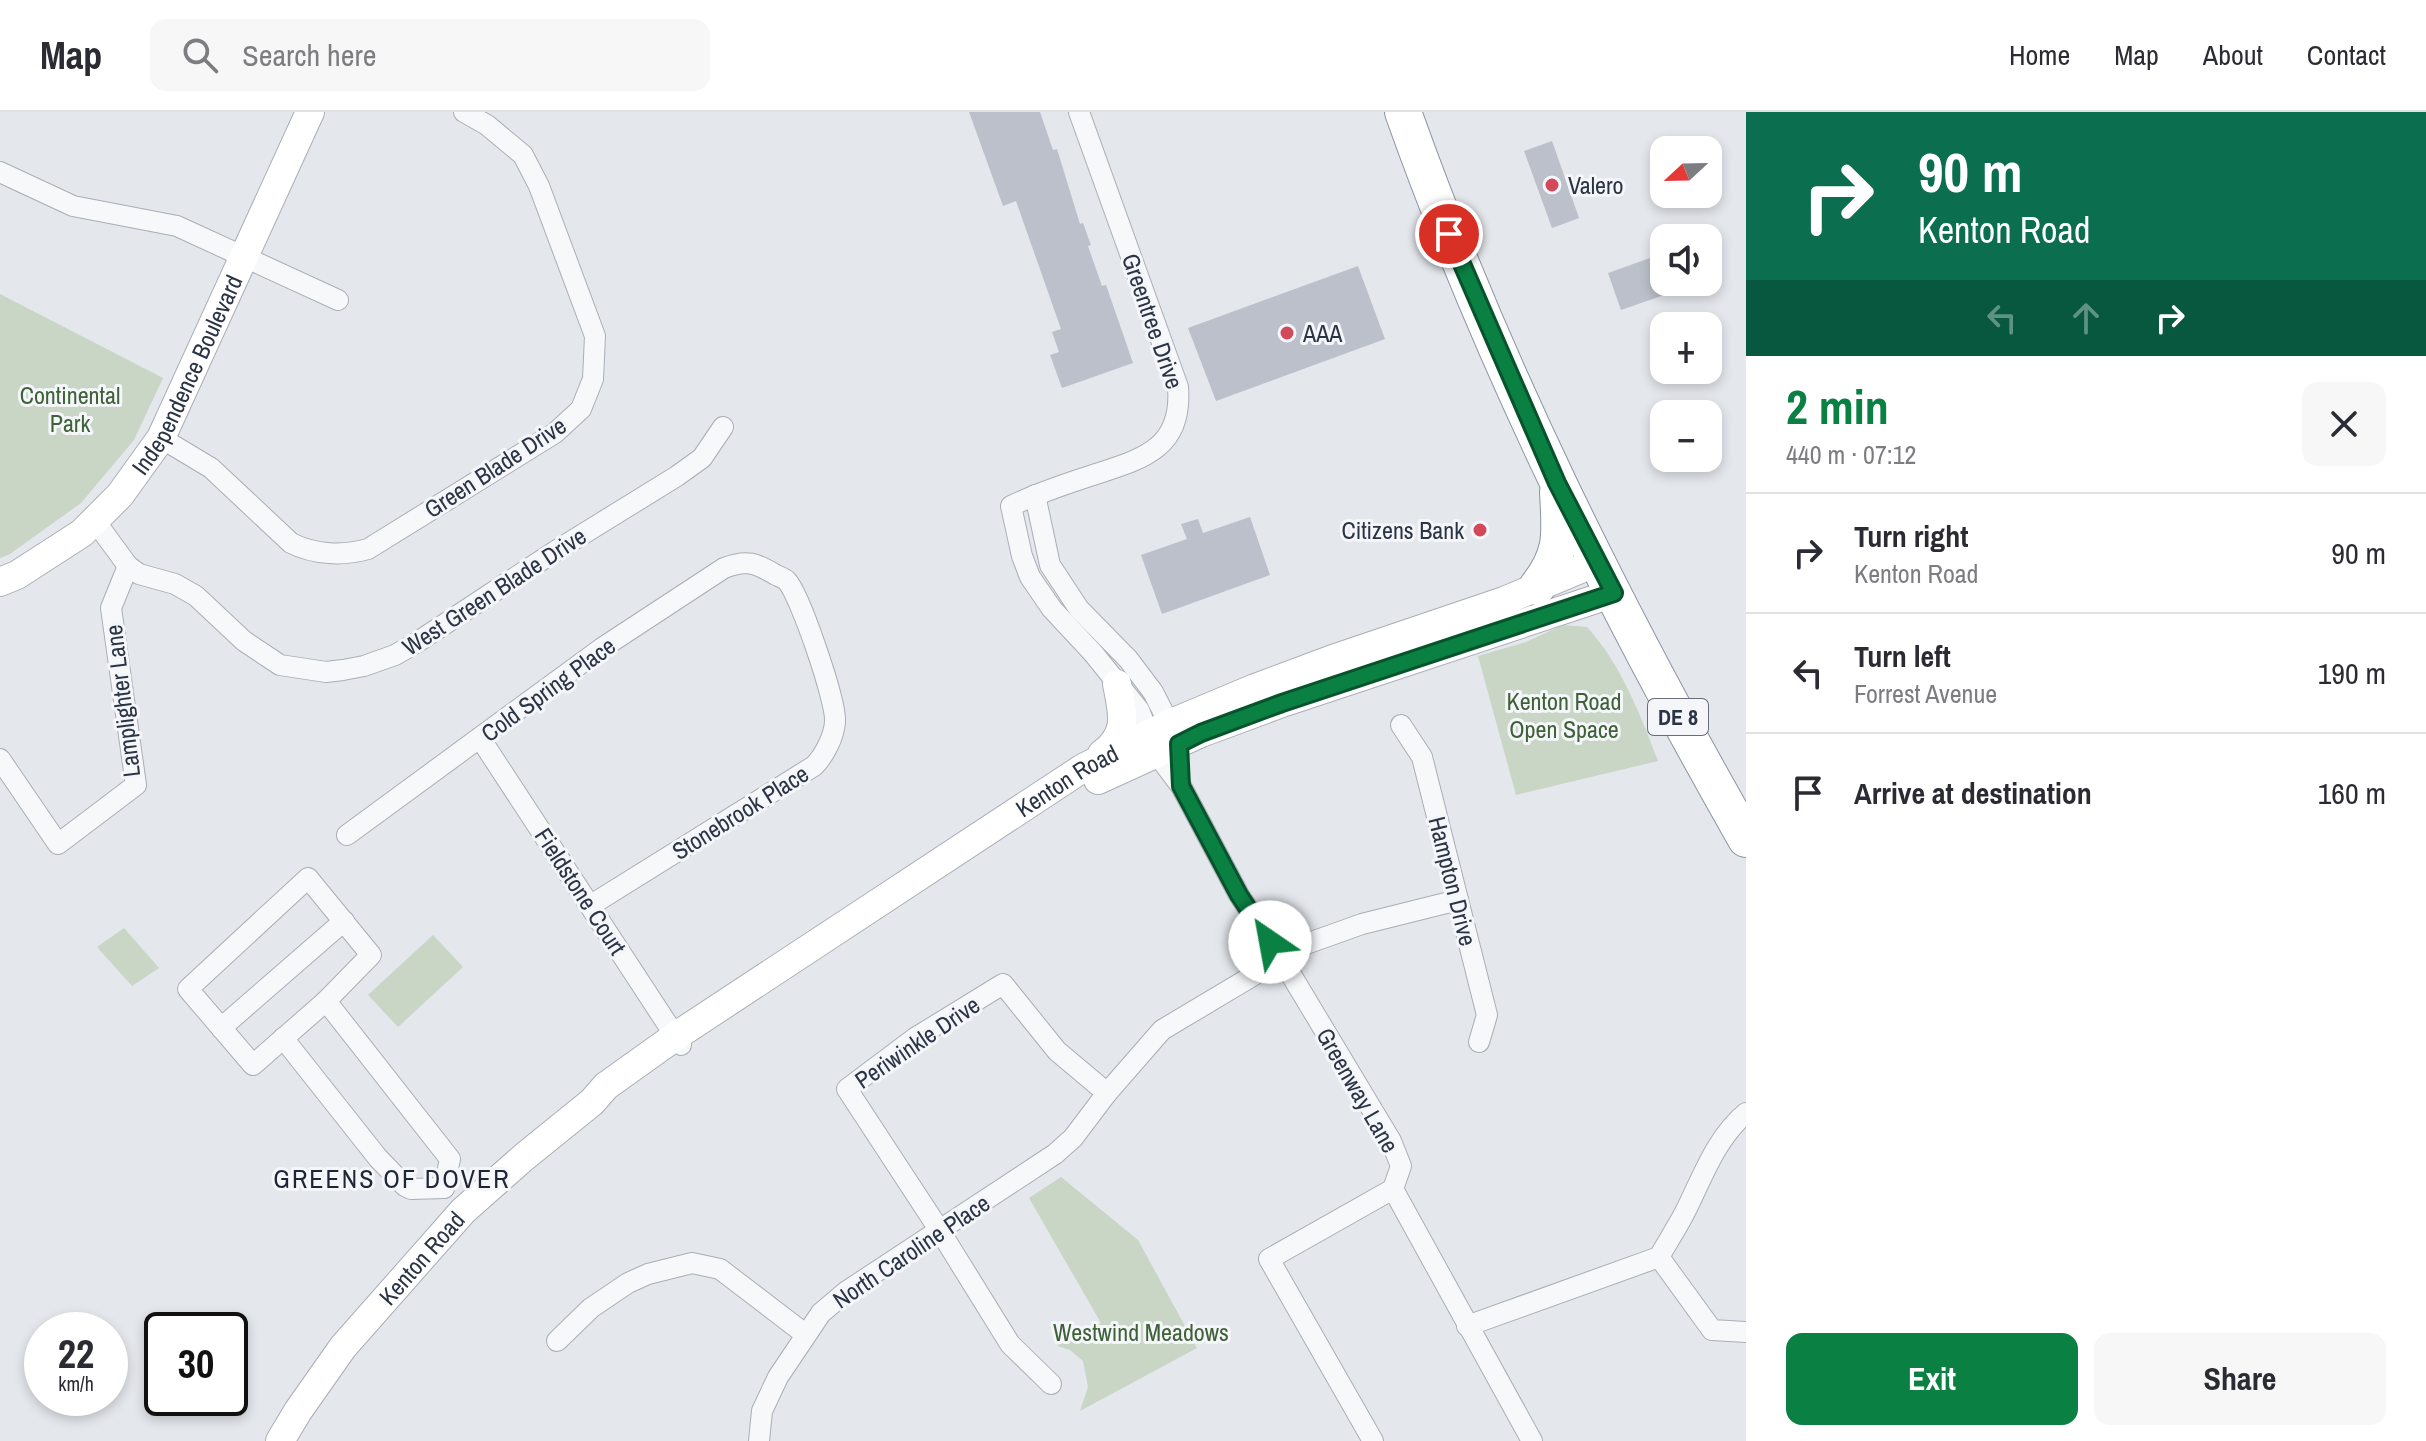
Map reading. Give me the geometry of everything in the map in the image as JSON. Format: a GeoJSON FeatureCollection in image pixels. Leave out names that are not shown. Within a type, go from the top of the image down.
{"type":"FeatureCollection","features":[{"type":"Feature","properties":{"kind":"highway","name":"DE 8"},"geometry":{"type":"LineString","coordinates":[[1403,112],[1458,258],[1557,483],[1684,729],[1746,839]]}},
{"type":"Feature","properties":{"kind":"highway"},"geometry":{"type":"LineString","coordinates":[[1537,587],[1551,570],[1560,536],[1557,483]]}},
{"type":"Feature","properties":{"kind":"main road","name":"Independence Boulevard"},"geometry":{"type":"LineString","coordinates":[[0,582],[17,575],[82,533],[120,495],[161,438],[310,112]]}},
{"type":"Feature","properties":{"kind":"main road","name":"Kenton Road"},"geometry":{"type":"LineString","coordinates":[[280,1441],[343,1347],[463,1211],[524,1157],[592,1102],[615,1091],[678,1040],[1083,768],[1163,738],[1330,660],[1447,622],[1537,587],[1605,578]]}},
{"type":"Feature","properties":{"kind":"main road","name":"Kenton Road"},"geometry":{"type":"LineString","coordinates":[[678,1040],[1163,738],[1201,733],[1605,578]]}},
{"type":"Feature","properties":{"kind":"main road"},"geometry":{"type":"LineString","coordinates":[[1083,768],[1112,747],[1122,730],[1123,712],[1117,684]]}},
{"type":"Feature","properties":{"kind":"street","name":"Green Blade Drive"},"geometry":{"type":"LineString","coordinates":[[161,438],[211,468],[291,543],[302,548],[345,555],[368,549],[555,433],[581,409],[593,379],[595,336],[539,186],[523,155],[487,125],[464,112]]}},
{"type":"Feature","properties":{"kind":"street","name":"Greentree Drive"},"geometry":{"type":"LineString","coordinates":[[1079,112],[1178,387],[1180,407],[1174,425],[1152,452],[1136,461],[1011,506],[1030,577],[1052,609],[1163,738]]}},
{"type":"Feature","properties":{"kind":"street"},"geometry":{"type":"LineString","coordinates":[[0,172],[73,206],[177,226],[338,300]]}},
{"type":"Feature","properties":{"kind":"street","name":"West Green Blade Drive"},"geometry":{"type":"LineString","coordinates":[[128,566],[139,574],[175,584],[196,596],[244,641],[280,665],[326,672],[364,666],[395,655],[416,643],[677,476],[702,458],[723,427]]}},
{"type":"Feature","properties":{"kind":"street"},"geometry":{"type":"LineString","coordinates":[[1035,495],[1050,565],[1074,603],[1128,659],[1153,692],[1163,738]]}},
{"type":"Feature","properties":{"kind":"street"},"geometry":{"type":"LineString","coordinates":[[95,521],[128,566]]}},
{"type":"Feature","properties":{"kind":"street","name":"Cold Spring Place"},"geometry":{"type":"LineString","coordinates":[[347,835],[602,648],[724,568],[740,562],[758,564]]}},
{"type":"Feature","properties":{"kind":"street","name":"Stonebrook Place"},"geometry":{"type":"LineString","coordinates":[[591,905],[814,766],[822,758],[836,724],[835,710],[814,639],[787,581],[758,564]]}},
{"type":"Feature","properties":{"kind":"street","name":"Lamplighter Lane"},"geometry":{"type":"LineString","coordinates":[[0,759],[58,844],[136,785],[111,608],[128,566]]}},
{"type":"Feature","properties":{"kind":"street","name":"Hampton Drive"},"geometry":{"type":"LineString","coordinates":[[1401,725],[1422,757],[1487,1015],[1479,1042]]}},
{"type":"Feature","properties":{"kind":"street","name":"Fieldstone Court"},"geometry":{"type":"LineString","coordinates":[[480,738],[678,1040]]}},
{"type":"Feature","properties":{"kind":"street","name":"Greenway Lane"},"geometry":{"type":"LineString","coordinates":[[1163,738],[1181,786],[1239,895],[1281,958],[1391,1141],[1401,1166],[1393,1189],[1532,1441]]}},
{"type":"Feature","properties":{"kind":"street"},"geometry":{"type":"LineString","coordinates":[[308,878],[371,955],[326,1001],[253,1065],[188,989],[308,878]]}},
{"type":"Feature","properties":{"kind":"street","name":"North Caroline Place"},"geometry":{"type":"LineString","coordinates":[[759,1441],[762,1411],[778,1377],[821,1313],[847,1291],[1055,1154],[1073,1138],[1162,1030],[1306,944],[1362,924],[1458,900]]}},
{"type":"Feature","properties":{"kind":"street"},"geometry":{"type":"LineString","coordinates":[[221,1028],[344,921]]}},
{"type":"Feature","properties":{"kind":"street","name":"Periwinkle Drive"},"geometry":{"type":"LineString","coordinates":[[940,1231],[847,1089],[915,1038],[1003,984],[1057,1051],[1107,1093]]}},
{"type":"Feature","properties":{"kind":"street"},"geometry":{"type":"LineString","coordinates":[[326,1001],[450,1159],[444,1188]]}},
{"type":"Feature","properties":{"kind":"street"},"geometry":{"type":"LineString","coordinates":[[283,1038],[378,1158],[405,1186],[411,1189],[444,1188]]}},
{"type":"Feature","properties":{"kind":"street"},"geometry":{"type":"LineString","coordinates":[[1467,1326],[1659,1257],[1711,1157],[1738,1119],[1746,1113]]}},
{"type":"Feature","properties":{"kind":"street"},"geometry":{"type":"LineString","coordinates":[[444,1188],[463,1211]]}},
{"type":"Feature","properties":{"kind":"street"},"geometry":{"type":"LineString","coordinates":[[1373,1441],[1269,1259],[1393,1189]]}},
{"type":"Feature","properties":{"kind":"street"},"geometry":{"type":"LineString","coordinates":[[940,1231],[1010,1344],[1051,1384]]}},
{"type":"Feature","properties":{"kind":"street"},"geometry":{"type":"LineString","coordinates":[[1659,1257],[1712,1330],[1746,1332]]}},
{"type":"Feature","properties":{"kind":"street"},"geometry":{"type":"LineString","coordinates":[[557,1341],[591,1308],[628,1283],[648,1274],[692,1263],[720,1269],[805,1334]]}},
{"type":"Feature","properties":{"kind":"green space","name":"Continental Park"},"geometry":{"type":"Polygon","coordinates":[[[0,294],[163,378],[134,440],[81,503],[0,558],[0,294]]]}},
{"type":"Feature","properties":{"kind":"green space","name":"Kenton Road Open Space"},"geometry":{"type":"Polygon","coordinates":[[[1563,625],[1587,627],[1599,641],[1620,673],[1658,761],[1516,795],[1478,656],[1526,642],[1563,625]]]}},
{"type":"Feature","properties":{"kind":"green space"},"geometry":{"type":"Polygon","coordinates":[[[124,928],[159,968],[132,986],[97,947],[124,928]]]}},
{"type":"Feature","properties":{"kind":"green space"},"geometry":{"type":"Polygon","coordinates":[[[433,935],[463,967],[398,1027],[368,995],[433,935]]]}},
{"type":"Feature","properties":{"kind":"green space","name":"Westwind Meadows"},"geometry":{"type":"Polygon","coordinates":[[[1061,1177],[1138,1240],[1197,1348],[1080,1411],[1088,1387],[1083,1361],[1070,1350],[1057,1346],[1101,1323],[1029,1198],[1061,1177]]]}},
{"type":"Feature","properties":{"kind":"building"},"geometry":{"type":"Polygon","coordinates":[[[969,112],[1040,112],[1053,150],[1057,149],[1102,286],[1106,285],[1133,363],[1062,388],[1050,355],[1059,352],[1052,332],[1061,329],[1016,201],[1003,206],[969,112]]]}},
{"type":"Feature","properties":{"kind":"building","name":"Valero"},"geometry":{"type":"Polygon","coordinates":[[[1552,141],[1579,218],[1552,228],[1524,151],[1552,141]]]}},
{"type":"Feature","properties":{"kind":"building"},"geometry":{"type":"Polygon","coordinates":[[[1650,258],[1650,296],[1661,296],[1621,310],[1608,273],[1650,258]]]}},
{"type":"Feature","properties":{"kind":"building","name":"AAA"},"geometry":{"type":"Polygon","coordinates":[[[1358,266],[1385,339],[1216,401],[1188,328],[1358,266]]]}},
{"type":"Feature","properties":{"kind":"building"},"geometry":{"type":"Polygon","coordinates":[[[1250,517],[1270,575],[1162,614],[1141,555],[1187,539],[1181,524],[1198,519],[1203,533],[1250,517]]]}},
{"type":"Feature","properties":{"kind":"place","name":"Valero"},"geometry":{"type":"Point","coordinates":[1552,185]}},
{"type":"Feature","properties":{"kind":"place","name":"AAA"},"geometry":{"type":"Point","coordinates":[1287,333]}},
{"type":"Feature","properties":{"kind":"place","name":"Citizens Bank"},"geometry":{"type":"Point","coordinates":[1480,530]}},
{"type":"Feature","properties":{"kind":"district","name":"GREENS OF DOVER"},"geometry":{"type":"Point","coordinates":[392,1178]}},
{"type":"Feature","properties":{"kind":"route"},"geometry":{"type":"LineString","coordinates":[[1270,942],[1239,895],[1181,786],[1179,744],[1282,703],[1614,593],[1557,483],[1449,234]]}}]}
